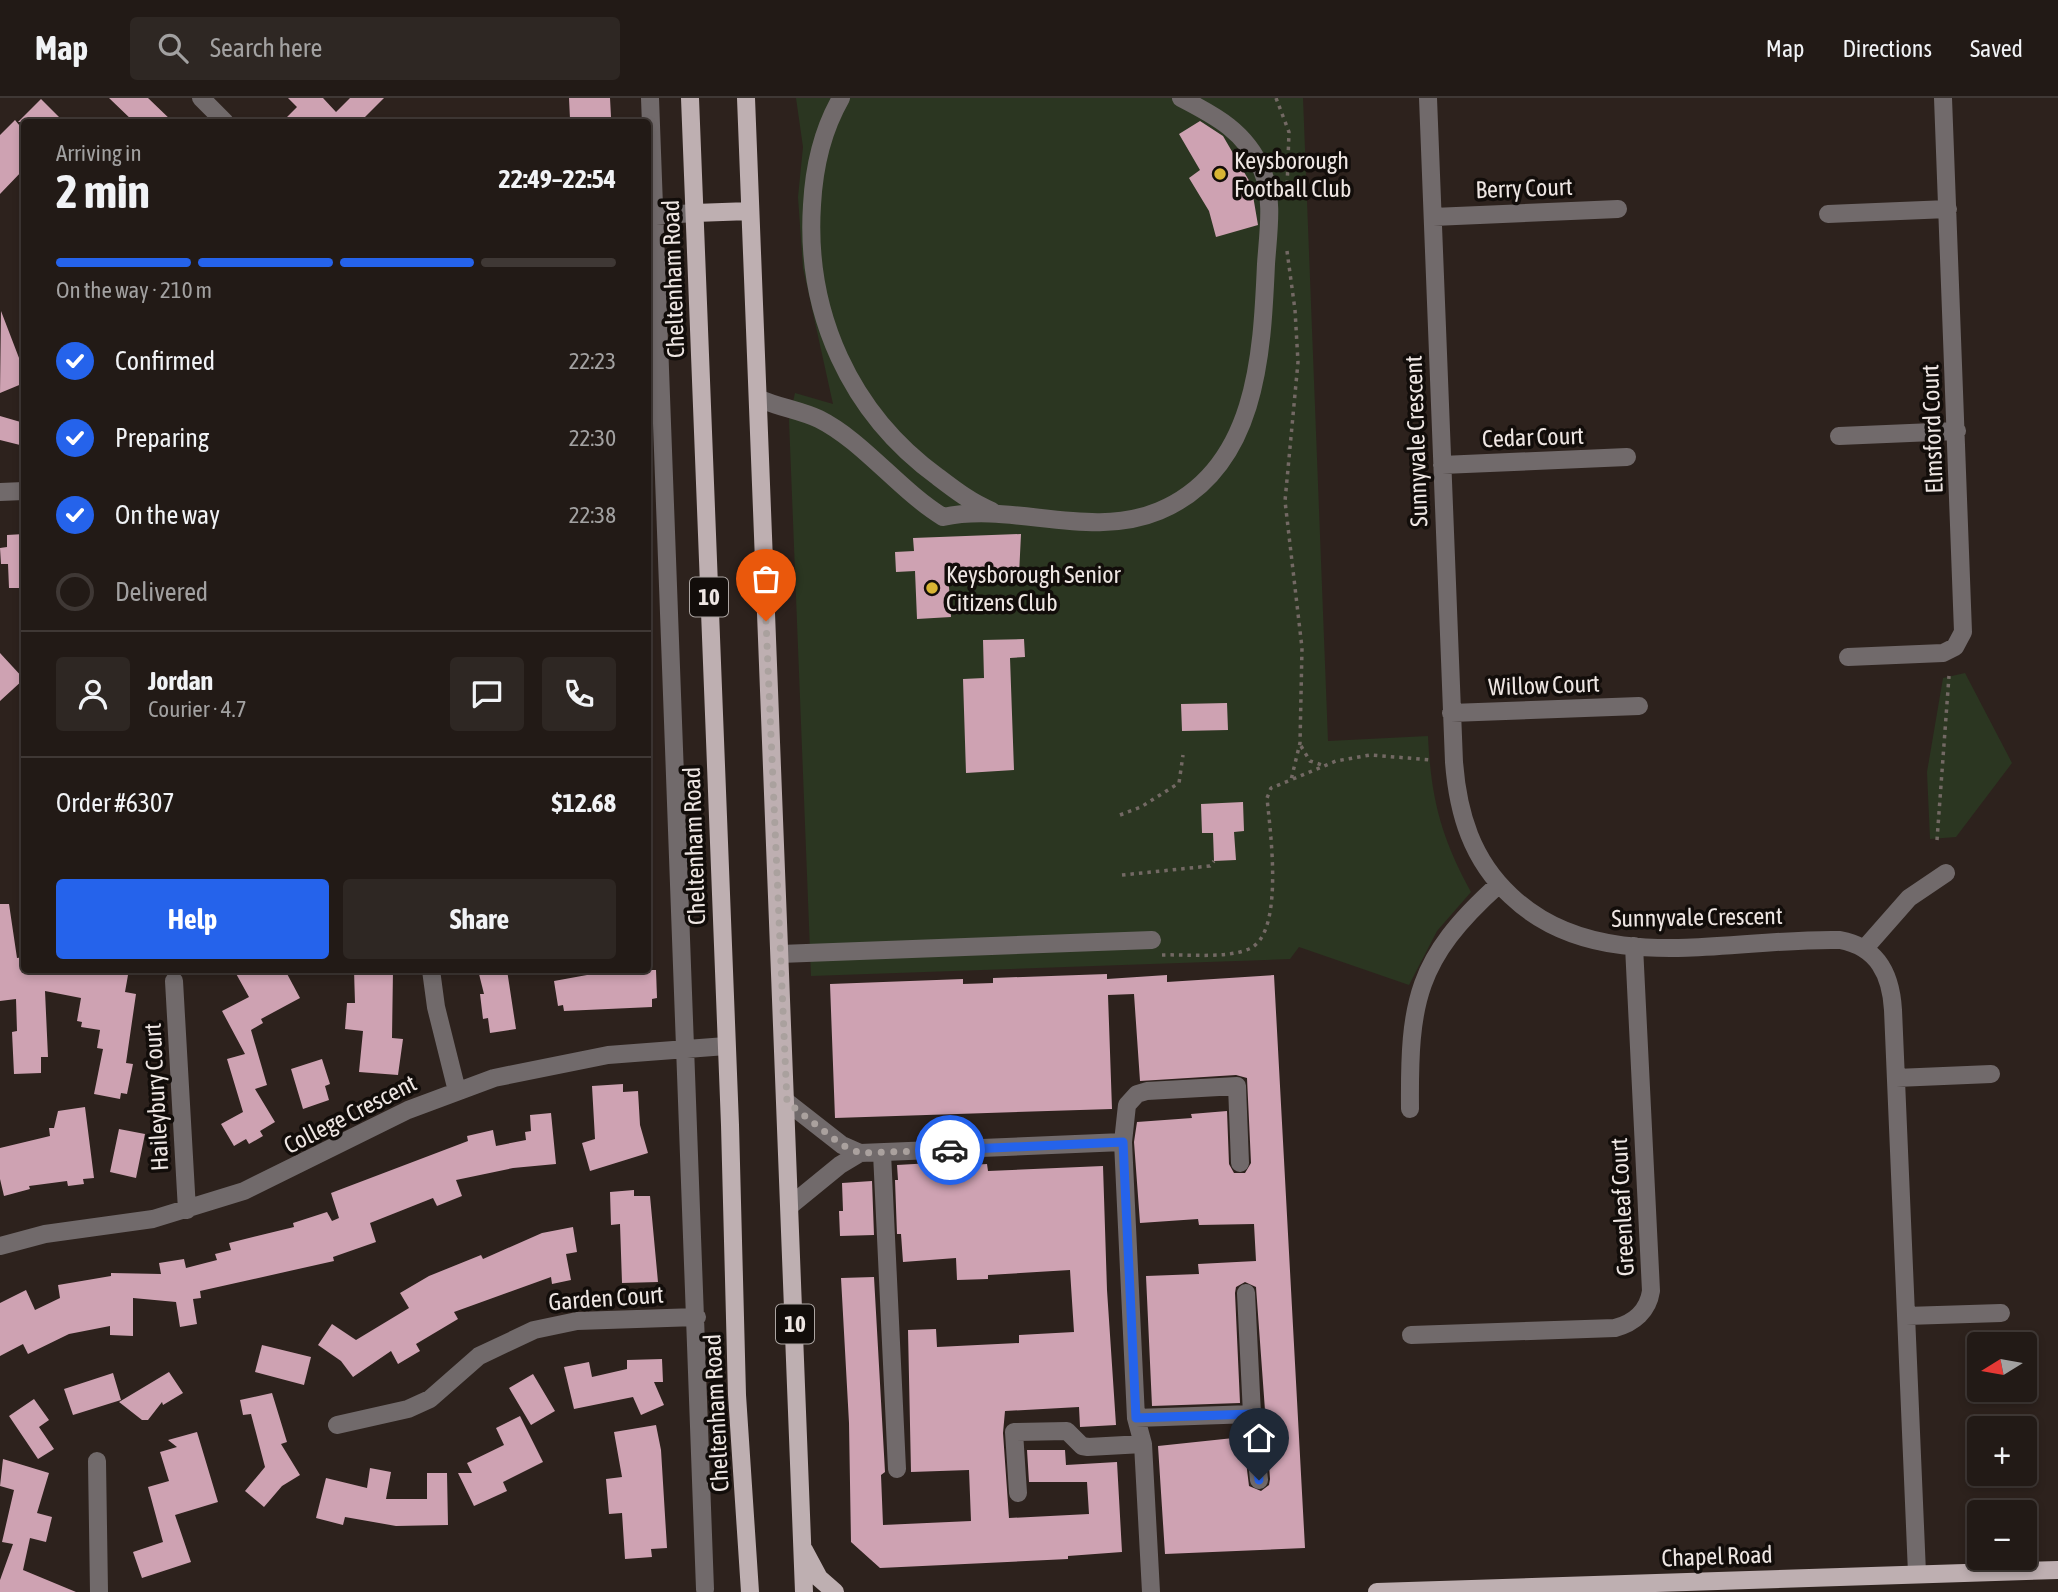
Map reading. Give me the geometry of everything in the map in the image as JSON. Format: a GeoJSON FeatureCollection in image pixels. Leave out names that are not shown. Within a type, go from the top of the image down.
{"type":"FeatureCollection","features":[{"type":"Feature","properties":{"kind":"main road","name":"Cheltenham Road"},"geometry":{"type":"LineString","coordinates":[[690,98],[737,1395],[750,1592]]}},
{"type":"Feature","properties":{"kind":"main road","name":"10"},"geometry":{"type":"LineString","coordinates":[[746,98],[804,1592]]}},
{"type":"Feature","properties":{"kind":"main road"},"geometry":{"type":"LineString","coordinates":[[695,214],[750,211]]}},
{"type":"Feature","properties":{"kind":"main road"},"geometry":{"type":"LineString","coordinates":[[803,1546],[819,1578],[835,1592]]}},
{"type":"Feature","properties":{"kind":"main road"},"geometry":{"type":"LineString","coordinates":[[735,1592],[749,1566]]}},
{"type":"Feature","properties":{"kind":"main road","name":"Chapel Road"},"geometry":{"type":"LineString","coordinates":[[1377,1592],[1733,1586],[1917,1573],[2058,1570]]}},
{"type":"Feature","properties":{"kind":"street"},"geometry":{"type":"LineString","coordinates":[[201,98],[222,119]]}},
{"type":"Feature","properties":{"kind":"street","name":"Cheltenham Road"},"geometry":{"type":"LineString","coordinates":[[650,98],[650,119]]}},
{"type":"Feature","properties":{"kind":"street"},"geometry":{"type":"LineString","coordinates":[[841,98],[819,150],[810,229],[814,281],[829,337],[857,390],[902,447],[924,467],[974,503],[1002,514]]}},
{"type":"Feature","properties":{"kind":"street"},"geometry":{"type":"LineString","coordinates":[[758,398],[818,418],[843,435],[921,503],[943,517],[962,513],[1053,520],[1119,521],[1158,511],[1179,500],[1213,472],[1239,431],[1259,366],[1268,188],[1259,163],[1244,140],[1215,115],[1181,98]]}},
{"type":"Feature","properties":{"kind":"street","name":"Sunnyvale Crescent"},"geometry":{"type":"LineString","coordinates":[[1428,98],[1456,793],[1461,816],[1482,863],[1498,885],[1537,918],[1573,937],[1634,946],[1824,940],[1852,942],[1865,948]]}},
{"type":"Feature","properties":{"kind":"street","name":"Elmsford Court"},"geometry":{"type":"LineString","coordinates":[[1848,657],[1943,653],[1961,640],[1964,609],[1943,98]]}},
{"type":"Feature","properties":{"kind":"street","name":"Berry Court"},"geometry":{"type":"LineString","coordinates":[[1433,217],[1618,209]]}},
{"type":"Feature","properties":{"kind":"street"},"geometry":{"type":"LineString","coordinates":[[1828,214],[1948,209]]}},
{"type":"Feature","properties":{"kind":"street"},"geometry":{"type":"LineString","coordinates":[[651,216],[695,214]]}},
{"type":"Feature","properties":{"kind":"street","name":"Cheltenham Road"},"geometry":{"type":"LineString","coordinates":[[651,216],[686,1048],[705,1589]]}},
{"type":"Feature","properties":{"kind":"street"},"geometry":{"type":"LineString","coordinates":[[1839,436],[1957,431]]}},
{"type":"Feature","properties":{"kind":"street","name":"Cedar Court"},"geometry":{"type":"LineString","coordinates":[[1442,465],[1627,457]]}},
{"type":"Feature","properties":{"kind":"street"},"geometry":{"type":"LineString","coordinates":[[0,492],[21,491]]}},
{"type":"Feature","properties":{"kind":"street","name":"Willow Court"},"geometry":{"type":"LineString","coordinates":[[1451,713],[1639,706]]}},
{"type":"Feature","properties":{"kind":"street"},"geometry":{"type":"LineString","coordinates":[[1917,1573],[1892,986],[1880,962],[1865,948],[1909,898],[1946,873]]}},
{"type":"Feature","properties":{"kind":"street"},"geometry":{"type":"LineString","coordinates":[[1410,1110],[1409,1053],[1417,998],[1445,939],[1461,919],[1498,885]]}},
{"type":"Feature","properties":{"kind":"street","name":"Greenleaf Court"},"geometry":{"type":"LineString","coordinates":[[1411,1335],[1615,1328],[1632,1322],[1646,1307],[1651,1290],[1634,946]]}},
{"type":"Feature","properties":{"kind":"street"},"geometry":{"type":"LineString","coordinates":[[780,954],[1155,948]]}},
{"type":"Feature","properties":{"kind":"street"},"geometry":{"type":"LineString","coordinates":[[431,973],[436,1007],[457,1091]]}},
{"type":"Feature","properties":{"kind":"street","name":"Haileybury Court"},"geometry":{"type":"LineString","coordinates":[[174,981],[187,1210]]}},
{"type":"Feature","properties":{"kind":"street","name":"College Crescent"},"geometry":{"type":"LineString","coordinates":[[0,1246],[44,1234],[117,1226],[187,1210],[281,1175],[408,1110],[457,1091],[567,1061],[726,1045]]}},
{"type":"Feature","properties":{"kind":"street"},"geometry":{"type":"LineString","coordinates":[[1896,1078],[1991,1074]]}},
{"type":"Feature","properties":{"kind":"street"},"geometry":{"type":"LineString","coordinates":[[1151,1592],[1143,1444],[1136,1418],[1123,1142],[1127,1105],[1141,1092],[1237,1086],[1240,1163]]}},
{"type":"Feature","properties":{"kind":"street"},"geometry":{"type":"LineString","coordinates":[[787,1102],[842,1145],[860,1153],[1123,1142]]}},
{"type":"Feature","properties":{"kind":"street"},"geometry":{"type":"LineString","coordinates":[[790,1205],[840,1165],[860,1153]]}},
{"type":"Feature","properties":{"kind":"street"},"geometry":{"type":"LineString","coordinates":[[882,1153],[897,1469]]}},
{"type":"Feature","properties":{"kind":"street"},"geometry":{"type":"LineString","coordinates":[[1245,1293],[1259,1480]]}},
{"type":"Feature","properties":{"kind":"street"},"geometry":{"type":"LineString","coordinates":[[1906,1316],[2001,1313]]}},
{"type":"Feature","properties":{"kind":"street","name":"Garden Court"},"geometry":{"type":"LineString","coordinates":[[337,1425],[408,1409],[430,1399],[479,1356],[534,1330],[577,1321],[696,1317]]}},
{"type":"Feature","properties":{"kind":"street"},"geometry":{"type":"LineString","coordinates":[[1136,1418],[1252,1414]]}},
{"type":"Feature","properties":{"kind":"street"},"geometry":{"type":"LineString","coordinates":[[1018,1493],[1014,1432],[1068,1431],[1082,1446],[1088,1447],[1143,1444]]}},
{"type":"Feature","properties":{"kind":"street"},"geometry":{"type":"LineString","coordinates":[[97,1461],[99,1592]]}},
{"type":"Feature","properties":{"kind":"path"},"geometry":{"type":"LineString","coordinates":[[1276,98],[1289,132],[1286,197]]}},
{"type":"Feature","properties":{"kind":"path"},"geometry":{"type":"LineString","coordinates":[[1286,249],[1295,310],[1298,362],[1285,500],[1289,559],[1300,615],[1300,743],[1291,779]]}},
{"type":"Feature","properties":{"kind":"path"},"geometry":{"type":"LineString","coordinates":[[1937,840],[1949,676]]}},
{"type":"Feature","properties":{"kind":"path"},"geometry":{"type":"LineString","coordinates":[[1300,743],[1310,761],[1324,765]]}},
{"type":"Feature","properties":{"kind":"path"},"geometry":{"type":"LineString","coordinates":[[1120,815],[1141,807],[1179,783],[1183,755]]}},
{"type":"Feature","properties":{"kind":"path"},"geometry":{"type":"LineString","coordinates":[[1155,948],[1238,952],[1255,946],[1262,939],[1270,916],[1272,893],[1267,798],[1271,788],[1324,765],[1370,755],[1432,760]]}},
{"type":"Feature","properties":{"kind":"path"},"geometry":{"type":"LineString","coordinates":[[1122,875],[1210,866],[1214,861]]}},
{"type":"Feature","properties":{"kind":"green space"},"geometry":{"type":"Polygon","coordinates":[[[796,98],[1303,98],[1328,741],[1428,736],[1439,817],[1452,853],[1471,892],[1437,931],[1409,985],[1299,947],[1290,959],[811,976],[789,420],[795,393],[833,404],[803,268],[798,197],[803,147],[796,98]]]}},
{"type":"Feature","properties":{"kind":"green space"},"geometry":{"type":"Polygon","coordinates":[[[1965,673],[2012,763],[1956,837],[1930,839],[1927,772],[1943,678],[1965,673]]]}},
{"type":"Feature","properties":{"kind":"building"},"geometry":{"type":"Polygon","coordinates":[[[109,98],[148,98],[170,119],[131,119],[109,98]]]}},
{"type":"Feature","properties":{"kind":"building"},"geometry":{"type":"Polygon","coordinates":[[[288,98],[323,98],[336,112],[350,98],[384,98],[363,119],[285,119],[297,107],[288,98]]]}},
{"type":"Feature","properties":{"kind":"building"},"geometry":{"type":"Polygon","coordinates":[[[569,98],[610,98],[611,117],[570,119],[569,98]]]}},
{"type":"Feature","properties":{"kind":"building"},"geometry":{"type":"Polygon","coordinates":[[[41,99],[61,119],[21,119],[41,99]]]}},
{"type":"Feature","properties":{"kind":"building"},"geometry":{"type":"Polygon","coordinates":[[[15,120],[21,127],[21,172],[0,194],[0,135],[15,120]]]}},
{"type":"Feature","properties":{"kind":"building","name":"Keysborough Football Club"},"geometry":{"type":"Polygon","coordinates":[[[1200,121],[1223,136],[1251,184],[1258,225],[1216,237],[1209,211],[1189,178],[1200,170],[1179,134],[1200,121]]]}},
{"type":"Feature","properties":{"kind":"building"},"geometry":{"type":"Polygon","coordinates":[[[1,311],[21,363],[21,384],[0,393],[1,311]]]}},
{"type":"Feature","properties":{"kind":"building"},"geometry":{"type":"Polygon","coordinates":[[[0,416],[21,422],[21,445],[0,440],[0,416]]]}},
{"type":"Feature","properties":{"kind":"building"},"geometry":{"type":"Polygon","coordinates":[[[21,534],[21,588],[9,588],[8,564],[1,564],[0,548],[7,547],[7,535],[21,534]]]}},
{"type":"Feature","properties":{"kind":"building","name":"Keysborough Senior Citizens Club"},"geometry":{"type":"Polygon","coordinates":[[[1021,534],[1019,575],[988,575],[988,569],[948,572],[951,617],[917,619],[915,571],[896,572],[895,552],[914,551],[913,538],[1021,534]]]}},
{"type":"Feature","properties":{"kind":"building"},"geometry":{"type":"Polygon","coordinates":[[[1024,639],[1025,657],[1010,658],[1014,770],[966,773],[963,679],[984,678],[983,640],[1024,639]]]}},
{"type":"Feature","properties":{"kind":"building"},"geometry":{"type":"Polygon","coordinates":[[[0,653],[21,676],[21,682],[0,701],[0,653]]]}},
{"type":"Feature","properties":{"kind":"building"},"geometry":{"type":"Polygon","coordinates":[[[1227,703],[1228,730],[1182,731],[1181,704],[1227,703]]]}},
{"type":"Feature","properties":{"kind":"building"},"geometry":{"type":"Polygon","coordinates":[[[1243,802],[1244,831],[1234,832],[1236,860],[1214,861],[1213,833],[1202,833],[1201,804],[1243,802]]]}},
{"type":"Feature","properties":{"kind":"building"},"geometry":{"type":"Polygon","coordinates":[[[0,904],[9,904],[17,958],[21,957],[21,973],[128,975],[125,992],[136,994],[126,1063],[133,1064],[127,1094],[121,1093],[120,1099],[94,1094],[103,1049],[97,1048],[100,1030],[81,1027],[82,1022],[77,1021],[81,998],[45,991],[48,1057],[41,1057],[41,1073],[14,1074],[12,1032],[17,1031],[16,999],[0,1001],[0,904]]]}},
{"type":"Feature","properties":{"kind":"building"},"geometry":{"type":"Polygon","coordinates":[[[651,970],[656,970],[657,998],[652,999],[652,1007],[564,1011],[563,1005],[558,1006],[554,981],[598,973],[651,973],[651,970]]]}},
{"type":"Feature","properties":{"kind":"building"},"geometry":{"type":"Polygon","coordinates":[[[236,973],[287,973],[300,998],[261,1019],[263,1023],[251,1030],[267,1085],[255,1089],[275,1122],[260,1131],[263,1136],[249,1144],[246,1139],[234,1146],[221,1124],[243,1112],[227,1059],[245,1054],[222,1011],[249,997],[236,973]]]}},
{"type":"Feature","properties":{"kind":"building"},"geometry":{"type":"Polygon","coordinates":[[[354,973],[393,973],[392,1038],[403,1039],[398,1075],[359,1072],[363,1031],[345,1029],[347,1003],[355,1003],[354,973]]]}},
{"type":"Feature","properties":{"kind":"building"},"geometry":{"type":"Polygon","coordinates":[[[479,973],[507,973],[516,1029],[490,1033],[488,1018],[483,1019],[480,994],[484,994],[479,973]]]}},
{"type":"Feature","properties":{"kind":"building"},"geometry":{"type":"Polygon","coordinates":[[[1107,974],[1107,979],[1167,975],[1167,982],[1274,975],[1305,1548],[1165,1554],[1158,1446],[1243,1437],[1249,1486],[1261,1491],[1269,1485],[1270,1479],[1256,1287],[1245,1282],[1236,1287],[1235,1293],[1240,1403],[1152,1406],[1146,1276],[1199,1274],[1198,1264],[1256,1261],[1254,1224],[1199,1225],[1198,1219],[1140,1223],[1134,1142],[1137,1122],[1192,1118],[1191,1114],[1227,1111],[1229,1164],[1234,1173],[1245,1173],[1251,1163],[1247,1078],[1236,1075],[1140,1081],[1134,994],[1108,995],[1112,1109],[835,1118],[830,984],[963,979],[963,984],[993,983],[993,978],[1107,974]]]}},
{"type":"Feature","properties":{"kind":"building"},"geometry":{"type":"Polygon","coordinates":[[[322,1059],[330,1084],[325,1086],[329,1100],[303,1109],[291,1069],[322,1059]]]}},
{"type":"Feature","properties":{"kind":"building"},"geometry":{"type":"Polygon","coordinates":[[[623,1084],[623,1092],[638,1091],[640,1125],[648,1153],[590,1171],[582,1143],[595,1139],[592,1086],[623,1084]]]}},
{"type":"Feature","properties":{"kind":"building"},"geometry":{"type":"Polygon","coordinates":[[[85,1107],[94,1178],[83,1179],[84,1184],[68,1186],[67,1181],[29,1186],[30,1189],[4,1196],[0,1179],[0,1148],[50,1136],[49,1128],[54,1128],[58,1111],[85,1107]]]}},
{"type":"Feature","properties":{"kind":"building"},"geometry":{"type":"Polygon","coordinates":[[[551,1113],[556,1164],[513,1168],[456,1180],[462,1196],[437,1206],[433,1198],[370,1223],[376,1242],[333,1257],[334,1261],[200,1291],[201,1298],[193,1299],[197,1324],[180,1327],[176,1302],[133,1298],[133,1336],[110,1335],[110,1326],[69,1334],[28,1354],[23,1344],[0,1356],[0,1303],[26,1290],[35,1310],[60,1298],[58,1285],[111,1276],[111,1273],[161,1274],[159,1263],[184,1259],[186,1268],[217,1260],[215,1254],[231,1250],[229,1243],[294,1227],[293,1223],[327,1212],[332,1221],[339,1218],[331,1193],[468,1141],[467,1136],[493,1130],[496,1146],[526,1140],[525,1132],[531,1131],[530,1115],[551,1113]]]}},
{"type":"Feature","properties":{"kind":"building"},"geometry":{"type":"Polygon","coordinates":[[[119,1129],[145,1134],[136,1178],[110,1172],[119,1129]]]}},
{"type":"Feature","properties":{"kind":"building"},"geometry":{"type":"Polygon","coordinates":[[[932,1163],[933,1167],[987,1164],[988,1171],[1103,1166],[1107,1290],[1116,1425],[1080,1427],[1079,1407],[1005,1411],[1003,1433],[1009,1518],[1089,1514],[1087,1482],[1029,1482],[1027,1450],[1065,1450],[1066,1465],[1117,1462],[1122,1552],[1068,1556],[1068,1559],[880,1568],[851,1542],[849,1423],[841,1278],[874,1277],[885,1472],[881,1475],[883,1525],[971,1521],[969,1470],[911,1472],[908,1330],[936,1329],[937,1347],[1019,1343],[1019,1335],[1074,1332],[1070,1270],[988,1275],[988,1279],[957,1280],[956,1258],[903,1262],[901,1234],[897,1234],[897,1165],[932,1163]]]}},
{"type":"Feature","properties":{"kind":"building"},"geometry":{"type":"Polygon","coordinates":[[[872,1181],[874,1235],[840,1236],[842,1183],[872,1181]]]}},
{"type":"Feature","properties":{"kind":"building"},"geometry":{"type":"Polygon","coordinates":[[[634,1190],[634,1196],[650,1196],[658,1282],[622,1283],[620,1224],[611,1225],[610,1192],[634,1190]]]}},
{"type":"Feature","properties":{"kind":"building"},"geometry":{"type":"Polygon","coordinates":[[[573,1227],[577,1252],[566,1254],[571,1280],[552,1284],[551,1277],[454,1312],[458,1319],[416,1344],[420,1351],[398,1364],[391,1351],[353,1377],[341,1361],[318,1345],[332,1324],[356,1340],[409,1308],[400,1293],[429,1276],[481,1255],[483,1259],[542,1233],[573,1227]]]}},
{"type":"Feature","properties":{"kind":"building"},"geometry":{"type":"Polygon","coordinates":[[[262,1345],[311,1357],[304,1385],[255,1372],[262,1345]]]}},
{"type":"Feature","properties":{"kind":"building"},"geometry":{"type":"Polygon","coordinates":[[[662,1359],[663,1382],[654,1382],[664,1405],[641,1415],[633,1397],[574,1409],[564,1367],[589,1362],[592,1377],[627,1369],[627,1360],[662,1359]]]}},
{"type":"Feature","properties":{"kind":"building"},"geometry":{"type":"Polygon","coordinates":[[[169,1372],[183,1393],[163,1405],[162,1402],[148,1420],[142,1420],[119,1402],[169,1372]]]}},
{"type":"Feature","properties":{"kind":"building"},"geometry":{"type":"Polygon","coordinates":[[[113,1373],[121,1400],[73,1415],[64,1389],[113,1373]]]}},
{"type":"Feature","properties":{"kind":"building"},"geometry":{"type":"Polygon","coordinates":[[[533,1374],[555,1411],[531,1425],[509,1388],[533,1374]]]}},
{"type":"Feature","properties":{"kind":"building"},"geometry":{"type":"Polygon","coordinates":[[[272,1393],[287,1442],[281,1444],[300,1475],[282,1486],[264,1507],[245,1491],[265,1467],[251,1414],[243,1415],[240,1400],[272,1393]]]}},
{"type":"Feature","properties":{"kind":"building"},"geometry":{"type":"Polygon","coordinates":[[[34,1399],[49,1420],[39,1427],[54,1449],[38,1459],[9,1416],[34,1399]]]}},
{"type":"Feature","properties":{"kind":"building"},"geometry":{"type":"Polygon","coordinates":[[[520,1416],[543,1462],[503,1482],[507,1491],[474,1506],[458,1473],[472,1473],[467,1463],[504,1445],[496,1428],[520,1416]]]}},
{"type":"Feature","properties":{"kind":"building"},"geometry":{"type":"Polygon","coordinates":[[[656,1425],[661,1450],[667,1548],[651,1549],[652,1557],[625,1559],[622,1513],[609,1514],[606,1479],[622,1477],[614,1432],[656,1425]]]}},
{"type":"Feature","properties":{"kind":"building"},"geometry":{"type":"Polygon","coordinates":[[[197,1432],[218,1502],[175,1515],[191,1562],[142,1578],[133,1552],[163,1542],[148,1487],[169,1481],[160,1452],[177,1447],[168,1440],[197,1432]]]}},
{"type":"Feature","properties":{"kind":"building"},"geometry":{"type":"Polygon","coordinates":[[[3,1459],[49,1473],[37,1513],[52,1517],[46,1542],[30,1538],[23,1570],[76,1592],[0,1592],[0,1580],[13,1544],[2,1542],[14,1490],[0,1486],[3,1459]]]}},
{"type":"Feature","properties":{"kind":"building"},"geometry":{"type":"Polygon","coordinates":[[[370,1468],[391,1472],[386,1499],[427,1499],[427,1473],[447,1473],[448,1525],[396,1526],[345,1517],[343,1525],[316,1518],[326,1478],[367,1488],[370,1468]]]}},
{"type":"Feature","properties":{"kind":"way so far"},"geometry":{"type":"LineString","coordinates":[[766,621],[787,1102],[842,1145],[860,1153],[950,1150]]}},
{"type":"Feature","properties":{"kind":"place","name":"Keysborough Football Club"},"geometry":{"type":"Point","coordinates":[1220,174]}},
{"type":"Feature","properties":{"kind":"place","name":"Keysborough Senior Citizens Club"},"geometry":{"type":"Point","coordinates":[932,588]}},
{"type":"Feature","properties":{"kind":"route"},"geometry":{"type":"LineString","coordinates":[[950,1150],[1123,1142],[1136,1418],[1252,1414],[1259,1480]]}}]}
